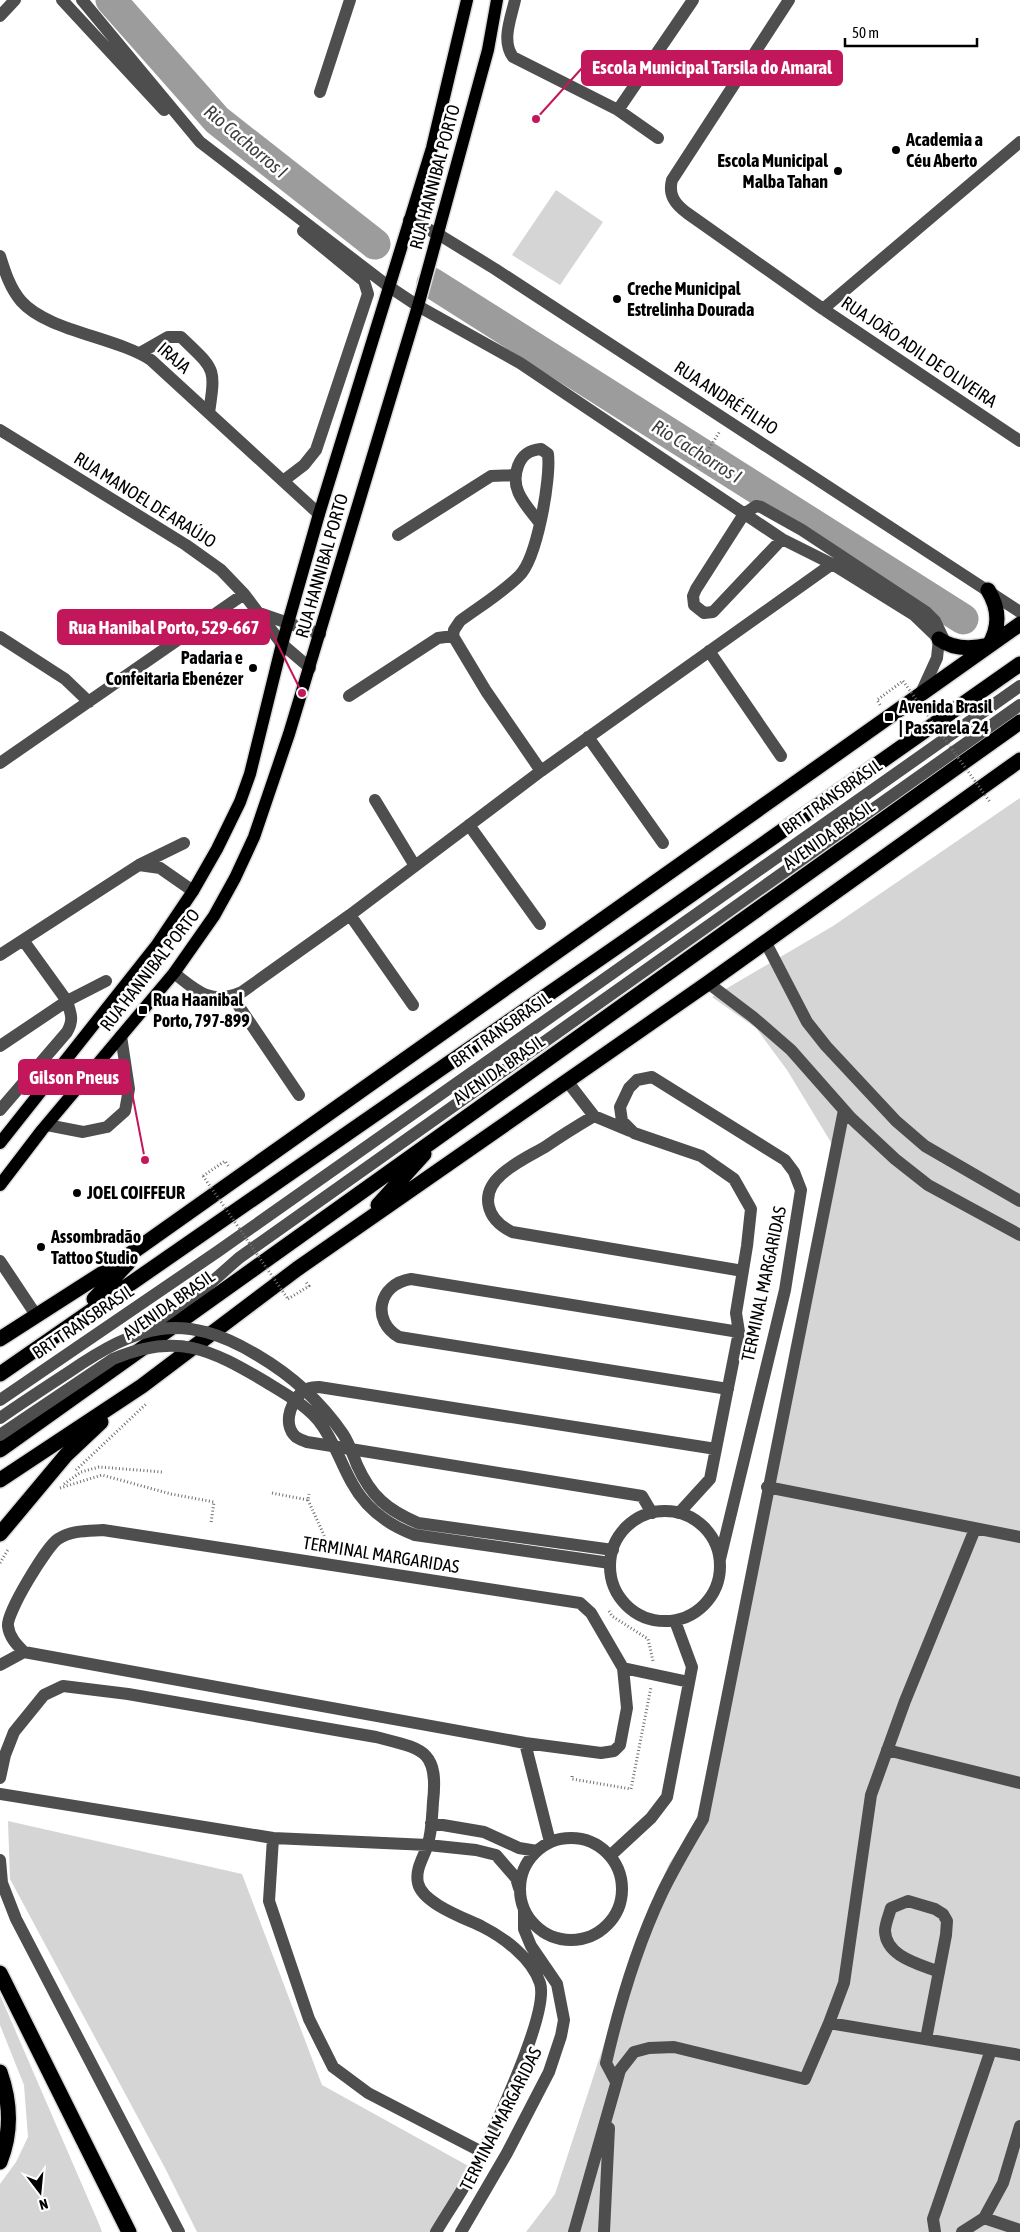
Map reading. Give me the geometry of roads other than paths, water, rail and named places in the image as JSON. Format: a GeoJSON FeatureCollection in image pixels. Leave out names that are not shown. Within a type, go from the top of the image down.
{"type":"FeatureCollection","features":[{"type":"Feature","properties":{"kind":"highway"},"geometry":{"type":"LineString","coordinates":[[988,590],[994,599],[998,620],[995,636],[990,645]]}},
{"type":"Feature","properties":{"kind":"highway"},"geometry":{"type":"LineString","coordinates":[[0,1339],[106,1271],[922,691],[1020,624]]}},
{"type":"Feature","properties":{"kind":"highway"},"geometry":{"type":"LineString","coordinates":[[942,641],[966,648],[990,645]]}},
{"type":"Feature","properties":{"kind":"highway","name":"AVENIDA BRASIL"},"geometry":{"type":"LineString","coordinates":[[0,1374],[628,939],[1020,664]]}},
{"type":"Feature","properties":{"kind":"highway","name":"AVENIDA BRASIL"},"geometry":{"type":"LineString","coordinates":[[0,1450],[120,1362],[1020,722]]}},
{"type":"Feature","properties":{"kind":"highway"},"geometry":{"type":"LineString","coordinates":[[0,1480],[142,1386],[297,1269],[708,983],[1020,760]]}},
{"type":"Feature","properties":{"kind":"highway"},"geometry":{"type":"LineString","coordinates":[[360,1225],[444,1132]]}},
{"type":"Feature","properties":{"kind":"highway"},"geometry":{"type":"LineString","coordinates":[[74,1321],[151,1238]]}},
{"type":"Feature","properties":{"kind":"highway"},"geometry":{"type":"LineString","coordinates":[[0,1534],[66,1455],[142,1386]]}},
{"type":"Feature","properties":{"kind":"highway"},"geometry":{"type":"LineString","coordinates":[[0,1974],[129,2232]]}},
{"type":"Feature","properties":{"kind":"highway"},"geometry":{"type":"LineString","coordinates":[[0,2072],[9,2103],[9,2132],[0,2162]]}},
{"type":"Feature","properties":{"kind":"main road","name":"RUA HANNIBAL PORTO"},"geometry":{"type":"LineString","coordinates":[[0,1143],[156,946],[193,891],[217,850],[240,802],[250,774],[282,644],[319,514],[432,148],[467,0]]}},
{"type":"Feature","properties":{"kind":"main road","name":"RUA HANNIBAL PORTO"},"geometry":{"type":"LineString","coordinates":[[0,1185],[46,1125],[174,973],[214,916],[235,878],[254,837],[310,668],[418,306],[488,50],[497,0]]}},
{"type":"Feature","properties":{"kind":"street"},"geometry":{"type":"LineString","coordinates":[[0,16],[15,0]]}},
{"type":"Feature","properties":{"kind":"street"},"geometry":{"type":"LineString","coordinates":[[62,0],[202,149],[364,281],[367,287],[368,294],[316,450],[304,465],[283,481]]}},
{"type":"Feature","properties":{"kind":"street"},"geometry":{"type":"LineString","coordinates":[[82,0],[200,142],[388,286],[418,306],[520,363],[782,539],[832,564],[914,615],[942,641]]}},
{"type":"Feature","properties":{"kind":"street"},"geometry":{"type":"LineString","coordinates":[[320,92],[350,0]]}},
{"type":"Feature","properties":{"kind":"street"},"geometry":{"type":"LineString","coordinates":[[515,0],[507,39],[508,50],[513,57],[618,110],[658,138]]}},
{"type":"Feature","properties":{"kind":"street"},"geometry":{"type":"LineString","coordinates":[[618,110],[693,0]]}},
{"type":"Feature","properties":{"kind":"street","name":"RUA JOÃO ADIL DE OLIVEIRA"},"geometry":{"type":"LineString","coordinates":[[789,0],[672,180],[670,187],[673,200],[679,208],[823,309],[1020,441]]}},
{"type":"Feature","properties":{"kind":"street","name":"RUA JOÃO ADIL DE OLIVEIRA"},"geometry":{"type":"LineString","coordinates":[[823,309],[1020,142]]}},
{"type":"Feature","properties":{"kind":"street","name":"RUA ANDRÉ FILHO"},"geometry":{"type":"LineString","coordinates":[[409,220],[438,234],[1020,612]]}},
{"type":"Feature","properties":{"kind":"street","name":"IRAJA"},"geometry":{"type":"LineString","coordinates":[[0,256],[14,291],[33,312],[64,326],[140,353],[151,360],[319,514]]}},
{"type":"Feature","properties":{"kind":"street"},"geometry":{"type":"LineString","coordinates":[[140,353],[168,337],[181,337],[208,363],[212,371],[214,380],[209,413]]}},
{"type":"Feature","properties":{"kind":"street","name":"RUA MANOEL DE ARAÚJO"},"geometry":{"type":"LineString","coordinates":[[0,430],[186,545],[221,570],[244,594],[282,644],[310,668]]}},
{"type":"Feature","properties":{"kind":"street"},"geometry":{"type":"LineString","coordinates":[[539,522],[521,498],[516,488],[514,475],[520,460],[530,450],[541,448],[548,454],[550,469],[533,552],[519,576],[460,621],[454,630],[453,636],[486,691],[541,771]]}},
{"type":"Feature","properties":{"kind":"street"},"geometry":{"type":"LineString","coordinates":[[398,535],[491,476],[514,475]]}},
{"type":"Feature","properties":{"kind":"street"},"geometry":{"type":"LineString","coordinates":[[782,539],[713,612],[704,613],[694,605],[692,596],[744,514],[756,506],[761,507],[802,530],[926,612],[935,621],[942,641],[937,658],[922,691]]}},
{"type":"Feature","properties":{"kind":"street"},"geometry":{"type":"LineString","coordinates":[[174,973],[203,994],[222,998],[242,992],[350,915],[541,771],[832,564]]}},
{"type":"Feature","properties":{"kind":"street"},"geometry":{"type":"LineString","coordinates":[[0,763],[244,594]]}},
{"type":"Feature","properties":{"kind":"street"},"geometry":{"type":"LineString","coordinates":[[259,613],[320,634]]}},
{"type":"Feature","properties":{"kind":"street"},"geometry":{"type":"LineString","coordinates":[[349,696],[438,638],[453,636]]}},
{"type":"Feature","properties":{"kind":"street"},"geometry":{"type":"LineString","coordinates":[[0,638],[65,679],[89,702]]}},
{"type":"Feature","properties":{"kind":"street"},"geometry":{"type":"LineString","coordinates":[[709,651],[781,756]]}},
{"type":"Feature","properties":{"kind":"street","name":"BRT TRANSBRASIL"},"geometry":{"type":"LineString","coordinates":[[0,1400],[217,1252],[1020,686]]}},
{"type":"Feature","properties":{"kind":"street","name":"BRT TRANSBRASIL"},"geometry":{"type":"LineString","coordinates":[[120,1362],[240,1258],[1020,705]]}},
{"type":"Feature","properties":{"kind":"street"},"geometry":{"type":"LineString","coordinates":[[588,737],[663,843]]}},
{"type":"Feature","properties":{"kind":"street"},"geometry":{"type":"LineString","coordinates":[[375,800],[415,866]]}},
{"type":"Feature","properties":{"kind":"street"},"geometry":{"type":"LineString","coordinates":[[470,825],[540,924]]}},
{"type":"Feature","properties":{"kind":"street"},"geometry":{"type":"LineString","coordinates":[[0,955],[139,864],[184,843]]}},
{"type":"Feature","properties":{"kind":"street"},"geometry":{"type":"LineString","coordinates":[[139,864],[160,868],[193,891]]}},
{"type":"Feature","properties":{"kind":"street"},"geometry":{"type":"LineString","coordinates":[[350,915],[413,1006]]}},
{"type":"Feature","properties":{"kind":"street"},"geometry":{"type":"LineString","coordinates":[[0,1110],[72,1024],[67,1001],[23,940]]}},
{"type":"Feature","properties":{"kind":"street"},"geometry":{"type":"LineString","coordinates":[[765,942],[807,1022],[826,1046],[896,1121],[925,1146],[979,1179],[1020,1201]]}},
{"type":"Feature","properties":{"kind":"street"},"geometry":{"type":"LineString","coordinates":[[0,1046],[67,1001],[106,981]]}},
{"type":"Feature","properties":{"kind":"street"},"geometry":{"type":"LineString","coordinates":[[708,983],[753,1016],[791,1050],[844,1110],[894,1159],[928,1185],[1020,1235]]}},
{"type":"Feature","properties":{"kind":"street"},"geometry":{"type":"LineString","coordinates":[[232,996],[299,1095]]}},
{"type":"Feature","properties":{"kind":"street"},"geometry":{"type":"LineString","coordinates":[[46,1125],[83,1132],[107,1127],[125,1111],[129,1089],[121,1036]]}},
{"type":"Feature","properties":{"kind":"street","name":"TERMINAL MARGARIDAS"},"geometry":{"type":"LineString","coordinates":[[634,1133],[622,1121],[620,1107],[628,1088],[637,1080],[652,1078],[785,1160],[794,1172],[801,1190],[785,1290],[754,1412],[731,1520],[720,1558]]}},
{"type":"Feature","properties":{"kind":"street"},"geometry":{"type":"LineString","coordinates":[[567,1081],[594,1116]]}},
{"type":"Feature","properties":{"kind":"street"},"geometry":{"type":"LineString","coordinates":[[616,2082],[606,2063],[612,2035],[637,1956],[662,1894],[703,1819],[844,1110]]}},
{"type":"Feature","properties":{"kind":"street","name":"TERMINAL MARGARIDAS"},"geometry":{"type":"LineString","coordinates":[[679,1513],[710,1480],[740,1332],[736,1313],[742,1272],[751,1209],[734,1179],[702,1156],[634,1133],[594,1116],[502,1174],[488,1192],[488,1206],[494,1219],[501,1226],[512,1232],[742,1272]]}},
{"type":"Feature","properties":{"kind":"street"},"geometry":{"type":"LineString","coordinates":[[0,1261],[36,1315]]}},
{"type":"Feature","properties":{"kind":"street","name":"TERMINAL MARGARIDAS"},"geometry":{"type":"LineString","coordinates":[[728,1389],[399,1338],[386,1325],[382,1303],[391,1286],[401,1280],[411,1279],[740,1332]]}},
{"type":"Feature","properties":{"kind":"street"},"geometry":{"type":"LineString","coordinates":[[0,1418],[104,1348],[125,1338],[168,1328],[210,1333],[234,1342],[294,1380],[327,1412],[344,1436],[372,1492],[385,1505],[401,1516],[418,1523],[612,1550]]}},
{"type":"Feature","properties":{"kind":"street"},"geometry":{"type":"LineString","coordinates":[[0,1434],[71,1386],[121,1356],[146,1347],[161,1346],[204,1350],[224,1358],[304,1407],[317,1419],[333,1441],[352,1484],[362,1499],[376,1514],[396,1528],[414,1535],[610,1563]]}},
{"type":"Feature","properties":{"kind":"street"},"geometry":{"type":"LineString","coordinates":[[652,1513],[642,1496],[307,1442],[296,1437],[290,1428],[290,1412],[298,1396],[308,1388],[319,1387],[716,1449]]}},
{"type":"Feature","properties":{"kind":"street"},"geometry":{"type":"LineString","coordinates":[[768,1487],[975,1529],[1020,1536]]}},
{"type":"Feature","properties":{"kind":"street","name":"TERMINAL MARGARIDAS"},"geometry":{"type":"LineString","coordinates":[[666,1511],[679,1513],[694,1519],[716,1543],[720,1558],[720,1575],[715,1591],[705,1605],[691,1615],[675,1621],[658,1621],[642,1617],[628,1608],[618,1595],[611,1580],[610,1563],[612,1550],[621,1533],[635,1521],[652,1513],[666,1511]]}},
{"type":"Feature","properties":{"kind":"street"},"geometry":{"type":"LineString","coordinates":[[574,2232],[620,2070],[634,2052],[649,2048],[674,2047],[805,2079],[844,1983],[871,1795],[905,1701],[975,1529]]}},
{"type":"Feature","properties":{"kind":"street","name":"TERMINAL MARGARIDAS"},"geometry":{"type":"LineString","coordinates":[[103,1530],[580,1603],[592,1613],[624,1668],[627,1708],[620,1745],[614,1751],[601,1753],[525,1743],[24,1652],[14,1642],[8,1626],[10,1614],[44,1555],[56,1540],[73,1532],[103,1530]]}},
{"type":"Feature","properties":{"kind":"street"},"geometry":{"type":"LineString","coordinates":[[519,1888],[524,1868],[537,1851],[550,1842],[565,1838],[583,1839],[599,1845],[611,1855],[651,1818],[667,1797],[692,1667],[675,1621]]}},
{"type":"Feature","properties":{"kind":"street"},"geometry":{"type":"LineString","coordinates":[[0,1665],[24,1652]]}},
{"type":"Feature","properties":{"kind":"street"},"geometry":{"type":"LineString","coordinates":[[624,1668],[689,1682]]}},
{"type":"Feature","properties":{"kind":"street"},"geometry":{"type":"LineString","coordinates":[[0,1778],[4,1754],[14,1732],[44,1694],[63,1686],[128,1694],[376,1737],[414,1747],[431,1761],[436,1778],[428,1845],[419,1867],[417,1880],[420,1891],[440,1907],[496,1934],[524,1956],[541,1983],[539,2014],[528,2049],[475,2167],[436,2232]]}},
{"type":"Feature","properties":{"kind":"street"},"geometry":{"type":"LineString","coordinates":[[525,1743],[550,1842]]}},
{"type":"Feature","properties":{"kind":"street"},"geometry":{"type":"LineString","coordinates":[[887,1750],[1020,1782]]}},
{"type":"Feature","properties":{"kind":"street"},"geometry":{"type":"LineString","coordinates":[[0,1794],[273,1838],[428,1845],[476,1850],[496,1855],[516,1878],[519,1888]]}},
{"type":"Feature","properties":{"kind":"street"},"geometry":{"type":"LineString","coordinates":[[431,1823],[484,1832],[519,1848],[537,1851]]}},
{"type":"Feature","properties":{"kind":"street"},"geometry":{"type":"LineString","coordinates":[[273,1838],[269,1901],[309,2019],[333,2067],[368,2093],[482,2152]]}},
{"type":"Feature","properties":{"kind":"street","name":"TERMINAL MARGARIDAS"},"geometry":{"type":"LineString","coordinates":[[524,1910],[532,1923],[545,1934],[560,1940],[576,1941],[593,1936],[607,1927],[617,1914],[623,1898],[623,1882],[619,1868],[611,1855]]}},
{"type":"Feature","properties":{"kind":"street"},"geometry":{"type":"LineString","coordinates":[[0,1860],[2,1883],[16,1920],[179,2232]]}},
{"type":"Feature","properties":{"kind":"street","name":"TERMINAL MARGARIDAS"},"geometry":{"type":"LineString","coordinates":[[461,2232],[507,2153],[549,2072],[562,2036],[564,2020],[557,1984],[531,1946],[524,1928],[524,1910],[519,1888]]}},
{"type":"Feature","properties":{"kind":"street"},"geometry":{"type":"LineString","coordinates":[[926,2039],[939,1972],[946,1935],[947,1921],[943,1914],[935,1909],[908,1901],[891,1908],[885,1929],[886,1941],[891,1949],[939,1972]]}},
{"type":"Feature","properties":{"kind":"street"},"geometry":{"type":"LineString","coordinates":[[829,2023],[1020,2055]]}},
{"type":"Feature","properties":{"kind":"street"},"geometry":{"type":"LineString","coordinates":[[935,2232],[933,2219],[991,2050]]}},
{"type":"Feature","properties":{"kind":"street"},"geometry":{"type":"LineString","coordinates":[[604,2232],[610,2105]]}},
{"type":"Feature","properties":{"kind":"street"},"geometry":{"type":"LineString","coordinates":[[962,2232],[984,2218],[1003,2183],[1020,2126]]}},
{"type":"Feature","properties":{"kind":"street"},"geometry":{"type":"LineString","coordinates":[[984,2218],[1020,2230]]}},
{"type":"Feature","properties":{"kind":"waterway","name":"Rio Cachorros I"},"geometry":{"type":"LineString","coordinates":[[111,0],[217,120],[375,244]]}},
{"type":"Feature","properties":{"kind":"waterway","name":"Rio Cachorros I"},"geometry":{"type":"LineString","coordinates":[[432,283],[963,619]]}},
{"type":"Feature","properties":{"kind":"place","name":"Escola Municipal Tarsila do Amaral"},"geometry":{"type":"Point","coordinates":[536,119]}},
{"type":"Feature","properties":{"kind":"place","name":"Academia a Céu Aberto"},"geometry":{"type":"Point","coordinates":[896,150]}},
{"type":"Feature","properties":{"kind":"place","name":"Escola Municipal Malba Tahan"},"geometry":{"type":"Point","coordinates":[838,171]}},
{"type":"Feature","properties":{"kind":"place","name":"Creche Municipal Estrelinha Dourada"},"geometry":{"type":"Point","coordinates":[617,299]}},
{"type":"Feature","properties":{"kind":"place","name":"Padaria e Confeitaria Ebenézer"},"geometry":{"type":"Point","coordinates":[253,668]}},
{"type":"Feature","properties":{"kind":"place","name":"Rua Hanibal Porto, 529-667"},"geometry":{"type":"Point","coordinates":[302,693]}},
{"type":"Feature","properties":{"kind":"place","name":"Avenida Brasil | Passarela 24"},"geometry":{"type":"Point","coordinates":[889,717]}},
{"type":"Feature","properties":{"kind":"place","name":"Rua Haanibal Porto, 797-899"},"geometry":{"type":"Point","coordinates":[143,1010]}},
{"type":"Feature","properties":{"kind":"place","name":"Gilson Pneus"},"geometry":{"type":"Point","coordinates":[145,1160]}},
{"type":"Feature","properties":{"kind":"place","name":"JOEL COIFFEUR"},"geometry":{"type":"Point","coordinates":[77,1193]}},
{"type":"Feature","properties":{"kind":"place","name":"Assombradão Tattoo Studio"},"geometry":{"type":"Point","coordinates":[41,1247]}}]}
